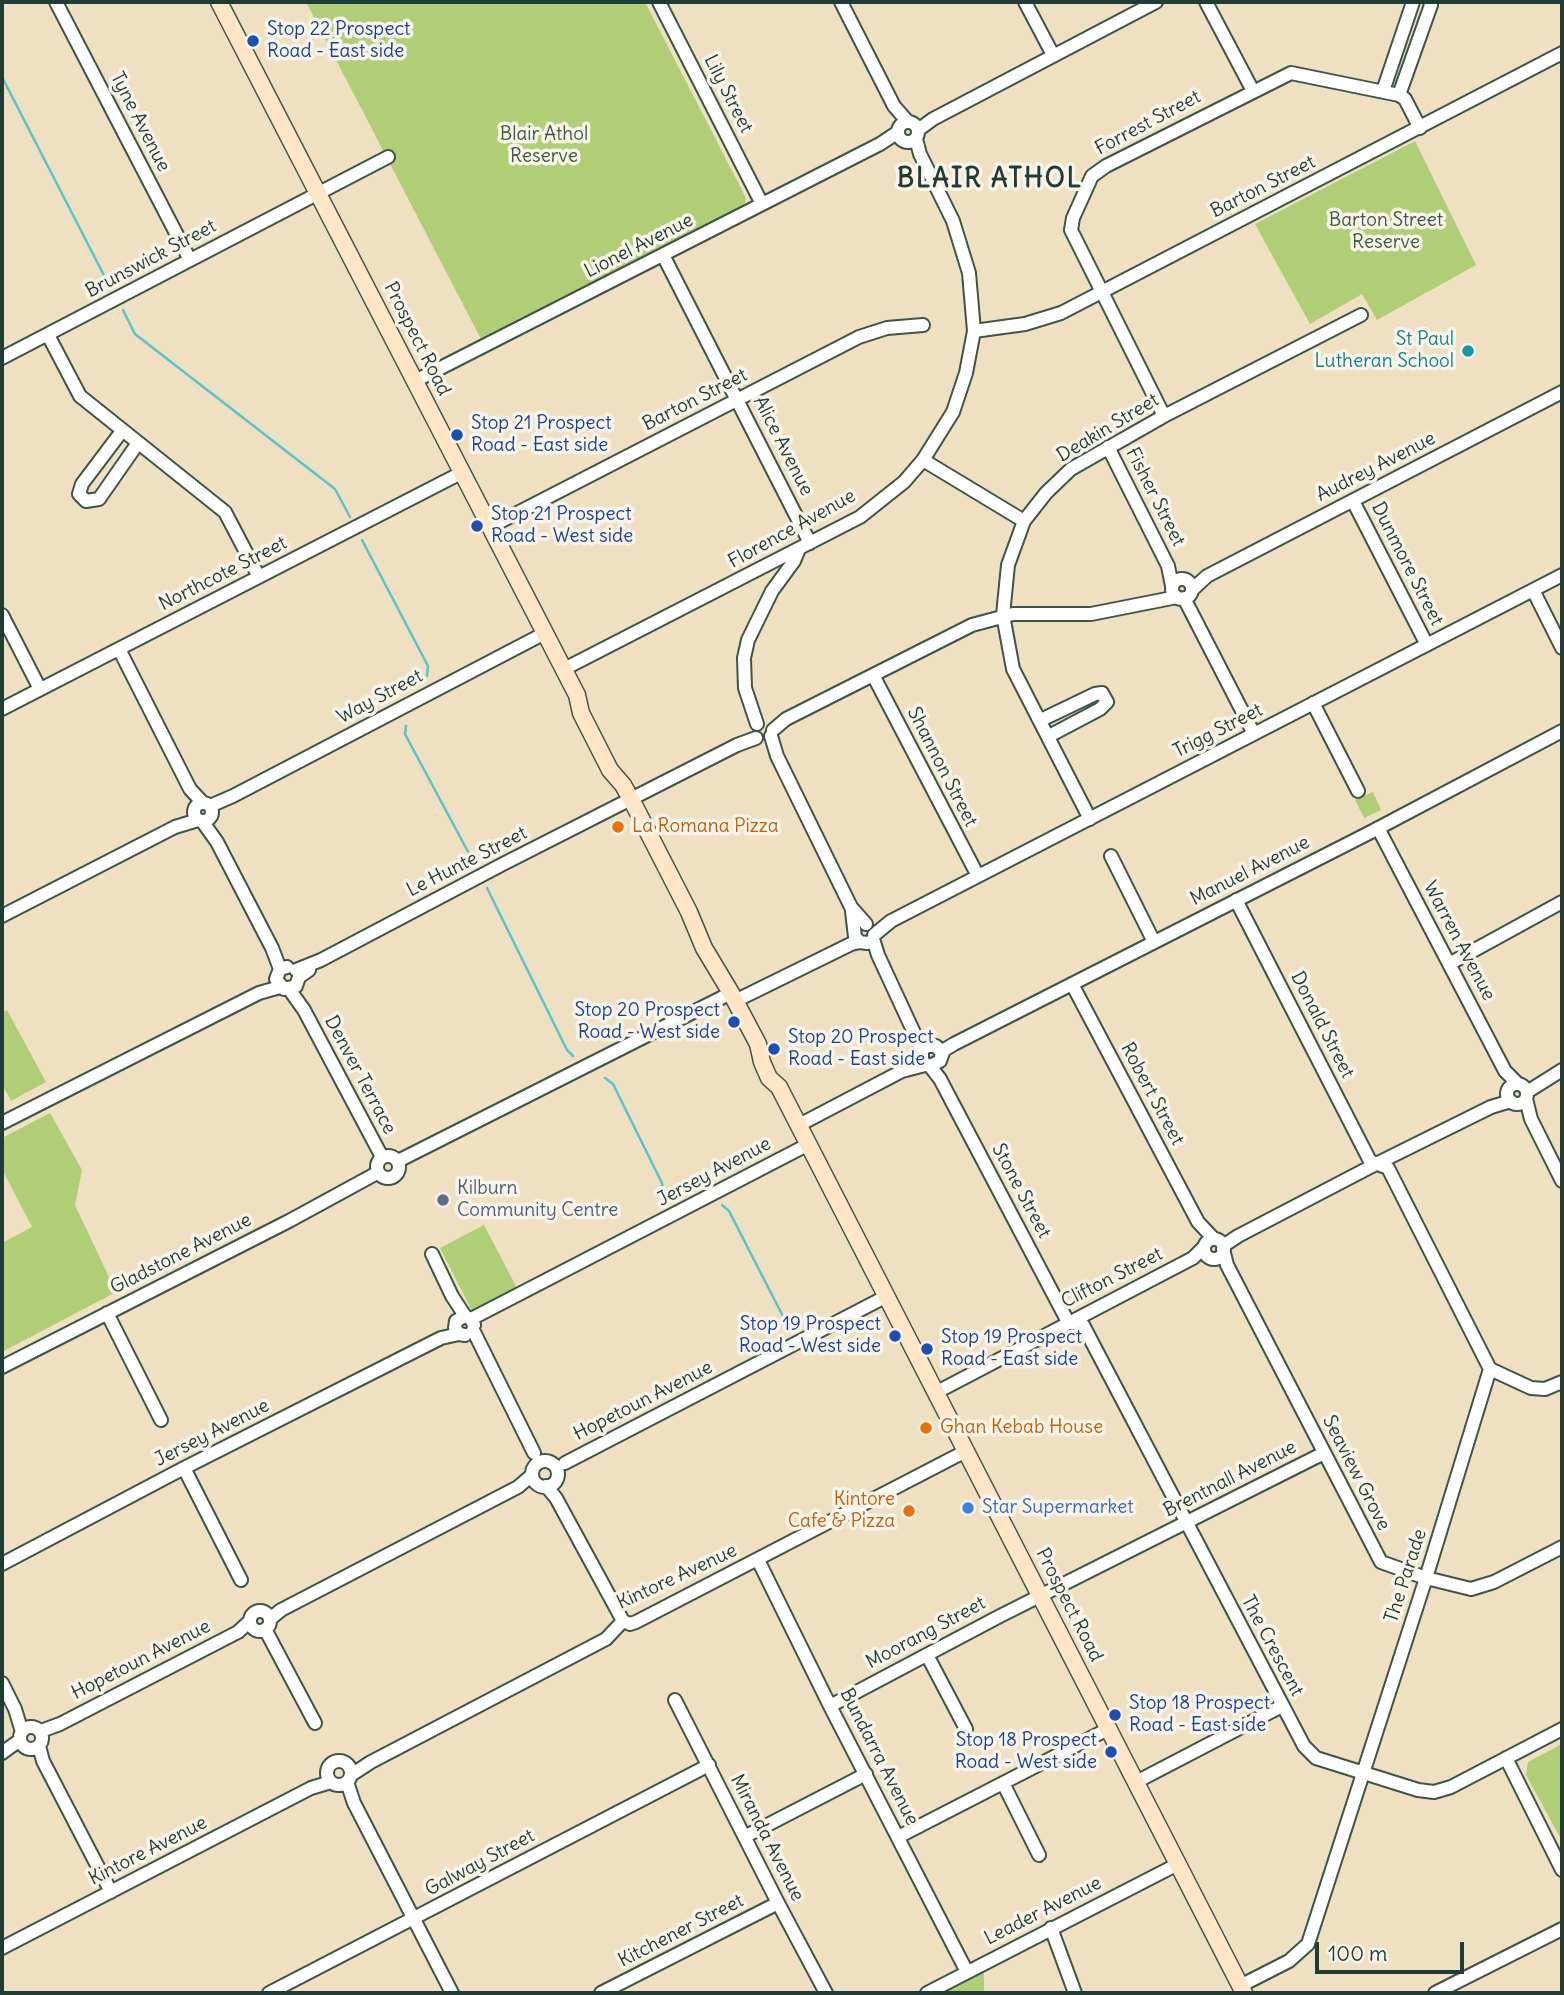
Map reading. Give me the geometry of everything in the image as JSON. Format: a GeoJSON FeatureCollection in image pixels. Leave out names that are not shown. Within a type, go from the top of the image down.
{"type":"FeatureCollection","features":[{"type":"Feature","properties":{"kind":"main road","name":"Prospect Road"},"geometry":{"type":"LineString","coordinates":[[219,2],[564,669],[577,695],[581,713],[610,770],[627,792],[689,912],[704,948],[758,1044],[769,1078],[779,1087],[809,1144],[1242,1990]]}},
{"type":"Feature","properties":{"kind":"street","name":"Tyne Avenue"},"geometry":{"type":"LineString","coordinates":[[56,2],[190,260]]}},
{"type":"Feature","properties":{"kind":"street","name":"Florence Avenue"},"geometry":{"type":"LineString","coordinates":[[564,669],[860,517],[904,482],[923,460],[953,412],[966,373],[974,331],[969,273],[953,221],[841,2]]}},
{"type":"Feature","properties":{"kind":"street"},"geometry":{"type":"LineString","coordinates":[[1025,2],[1054,55]]}},
{"type":"Feature","properties":{"kind":"street","name":"Lionel Avenue"},"geometry":{"type":"LineString","coordinates":[[415,382],[933,119],[1156,2]]}},
{"type":"Feature","properties":{"kind":"street"},"geometry":{"type":"LineString","coordinates":[[1206,2],[1253,91]]}},
{"type":"Feature","properties":{"kind":"street"},"geometry":{"type":"LineString","coordinates":[[1383,91],[1413,2]]}},
{"type":"Feature","properties":{"kind":"street"},"geometry":{"type":"LineString","coordinates":[[1420,128],[1405,99],[1399,95],[1430,2]]}},
{"type":"Feature","properties":{"kind":"street","name":"Lily Street"},"geometry":{"type":"LineString","coordinates":[[664,3],[762,204]]}},
{"type":"Feature","properties":{"kind":"street","name":"Barton Street"},"geometry":{"type":"LineString","coordinates":[[974,331],[1025,324],[1049,317],[1101,293],[1562,53]]}},
{"type":"Feature","properties":{"kind":"street","name":"Forrest Street"},"geometry":{"type":"LineString","coordinates":[[1164,416],[1071,230],[1073,218],[1092,176],[1106,166],[1291,73],[1399,95]]}},
{"type":"Feature","properties":{"kind":"street","name":"Brunswick Street"},"geometry":{"type":"LineString","coordinates":[[3,354],[48,335],[388,157]]}},
{"type":"Feature","properties":{"kind":"street","name":"Alice Avenue"},"geometry":{"type":"LineString","coordinates":[[663,255],[737,400],[804,546]]}},
{"type":"Feature","properties":{"kind":"street","name":"Deakin Street"},"geometry":{"type":"LineString","coordinates":[[1090,819],[1013,669],[1003,615],[1008,565],[1024,521],[1046,493],[1071,469],[1164,416],[1362,315]]}},
{"type":"Feature","properties":{"kind":"street","name":"Barton Street"},"geometry":{"type":"LineString","coordinates":[[490,527],[859,337],[887,328],[923,325]]}},
{"type":"Feature","properties":{"kind":"street"},"geometry":{"type":"LineString","coordinates":[[48,335],[80,396],[225,512],[259,577]]}},
{"type":"Feature","properties":{"kind":"street","name":"Audrey Avenue"},"geometry":{"type":"LineString","coordinates":[[627,792],[737,745],[972,625],[1003,615],[1091,614],[1156,602],[1562,392]]}},
{"type":"Feature","properties":{"kind":"street"},"geometry":{"type":"LineString","coordinates":[[122,431],[82,484],[79,494],[86,501],[99,499],[138,443]]}},
{"type":"Feature","properties":{"kind":"street","name":"Fisher Street"},"geometry":{"type":"LineString","coordinates":[[1108,447],[1254,734]]}},
{"type":"Feature","properties":{"kind":"street"},"geometry":{"type":"LineString","coordinates":[[923,460],[1024,521]]}},
{"type":"Feature","properties":{"kind":"street","name":"Northcote Street"},"geometry":{"type":"LineString","coordinates":[[2,709],[461,473]]}},
{"type":"Feature","properties":{"kind":"street","name":"Dunmore Street"},"geometry":{"type":"LineString","coordinates":[[1353,501],[1427,645]]}},
{"type":"Feature","properties":{"kind":"street","name":"Stone Street"},"geometry":{"type":"LineString","coordinates":[[804,546],[772,591],[748,640],[744,659],[745,688],[751,706],[914,1030],[1068,1322]]}},
{"type":"Feature","properties":{"kind":"street","name":"Trigg Street"},"geometry":{"type":"LineString","coordinates":[[733,997],[851,943],[1562,575]]}},
{"type":"Feature","properties":{"kind":"street"},"geometry":{"type":"LineString","coordinates":[[1533,590],[1562,648]]}},
{"type":"Feature","properties":{"kind":"street"},"geometry":{"type":"LineString","coordinates":[[2,615],[40,689]]}},
{"type":"Feature","properties":{"kind":"street","name":"Way Street"},"geometry":{"type":"LineString","coordinates":[[2,916],[545,633]]}},
{"type":"Feature","properties":{"kind":"street","name":"Denver Terrace"},"geometry":{"type":"LineString","coordinates":[[119,649],[382,1157]]}},
{"type":"Feature","properties":{"kind":"street","name":"Shannon Street"},"geometry":{"type":"LineString","coordinates":[[873,675],[978,876]]}},
{"type":"Feature","properties":{"kind":"street"},"geometry":{"type":"LineString","coordinates":[[1041,720],[1095,694],[1102,693],[1107,702],[1100,709],[1049,736]]}},
{"type":"Feature","properties":{"kind":"street"},"geometry":{"type":"LineString","coordinates":[[1313,704],[1358,791]]}},
{"type":"Feature","properties":{"kind":"street","name":"Manuel Avenue"},"geometry":{"type":"LineString","coordinates":[[799,1125],[1562,731]]}},
{"type":"Feature","properties":{"kind":"street","name":"Le Hunte Street"},"geometry":{"type":"LineString","coordinates":[[2,1123],[288,978],[627,792]]}},
{"type":"Feature","properties":{"kind":"street","name":"Warren Avenue"},"geometry":{"type":"LineString","coordinates":[[1378,828],[1562,1181]]}},
{"type":"Feature","properties":{"kind":"street"},"geometry":{"type":"LineString","coordinates":[[1111,856],[1154,942]]}},
{"type":"Feature","properties":{"kind":"street","name":"Donald Street"},"geometry":{"type":"LineString","coordinates":[[1236,900],[1370,1161],[1376,1164]]}},
{"type":"Feature","properties":{"kind":"street"},"geometry":{"type":"LineString","coordinates":[[1448,964],[1562,902]]}},
{"type":"Feature","properties":{"kind":"street","name":"Robert Street"},"geometry":{"type":"LineString","coordinates":[[1072,984],[1214,1248]]}},
{"type":"Feature","properties":{"kind":"street"},"geometry":{"type":"LineString","coordinates":[[398,1161],[733,997]]}},
{"type":"Feature","properties":{"kind":"street","name":"Clifton Street"},"geometry":{"type":"LineString","coordinates":[[937,1392],[1068,1322],[1562,1070]]}},
{"type":"Feature","properties":{"kind":"street","name":"Jersey Avenue"},"geometry":{"type":"LineString","coordinates":[[2,1564],[184,1468],[442,1338],[488,1311],[809,1144]]}},
{"type":"Feature","properties":{"kind":"street"},"geometry":{"type":"LineString","coordinates":[[391,1156],[398,1161],[399,1169],[393,1178],[384,1178],[377,1172],[376,1165],[382,1157],[391,1156]]}},
{"type":"Feature","properties":{"kind":"street"},"geometry":{"type":"LineString","coordinates":[[1376,1164],[1388,1168],[1490,1369],[1531,1388],[1545,1389],[1562,1382]]}},
{"type":"Feature","properties":{"kind":"street","name":"Gladstone Avenue"},"geometry":{"type":"LineString","coordinates":[[2,1367],[289,1221],[377,1172]]}},
{"type":"Feature","properties":{"kind":"street","name":"Seaview Grove"},"geometry":{"type":"LineString","coordinates":[[1214,1248],[1227,1265],[1381,1562],[1426,1578],[1471,1589],[1482,1588],[1562,1547]]}},
{"type":"Feature","properties":{"kind":"street"},"geometry":{"type":"LineString","coordinates":[[432,1254],[465,1326],[623,1621]]}},
{"type":"Feature","properties":{"kind":"street","name":"Hopetoun Avenue"},"geometry":{"type":"LineString","coordinates":[[4,1752],[261,1622],[545,1471],[887,1296]]}},
{"type":"Feature","properties":{"kind":"street"},"geometry":{"type":"LineString","coordinates":[[107,1313],[161,1420]]}},
{"type":"Feature","properties":{"kind":"street","name":"The Crescent"},"geometry":{"type":"LineString","coordinates":[[1068,1322],[1083,1325],[1282,1706],[1304,1746],[1316,1758],[1418,1790],[1434,1792],[1451,1787],[1562,1729]]}},
{"type":"Feature","properties":{"kind":"street","name":"The Parade"},"geometry":{"type":"LineString","coordinates":[[1242,1990],[1289,1961],[1308,1944],[1490,1369]]}},
{"type":"Feature","properties":{"kind":"street","name":"Kintore Avenue"},"geometry":{"type":"LineString","coordinates":[[2,1948],[311,1788],[341,1778],[606,1639],[623,1621],[629,1624],[636,1622],[966,1451]]}},
{"type":"Feature","properties":{"kind":"street","name":"Brentnall Avenue"},"geometry":{"type":"LineString","coordinates":[[1040,1595],[1324,1453]]}},
{"type":"Feature","properties":{"kind":"street"},"geometry":{"type":"LineString","coordinates":[[184,1468],[241,1580]]}},
{"type":"Feature","properties":{"kind":"street","name":"Bundarra Avenue"},"geometry":{"type":"LineString","coordinates":[[758,1560],[967,1972]]}},
{"type":"Feature","properties":{"kind":"street","name":"Moorang Street"},"geometry":{"type":"LineString","coordinates":[[830,1706],[1040,1595]]}},
{"type":"Feature","properties":{"kind":"street"},"geometry":{"type":"LineString","coordinates":[[261,1622],[315,1723]]}},
{"type":"Feature","properties":{"kind":"street"},"geometry":{"type":"LineString","coordinates":[[927,1654],[966,1729]]}},
{"type":"Feature","properties":{"kind":"street"},"geometry":{"type":"LineString","coordinates":[[2,1684],[111,1892]]}},
{"type":"Feature","properties":{"kind":"street","name":"Miranda Avenue"},"geometry":{"type":"LineString","coordinates":[[676,1700],[826,1993]]}},
{"type":"Feature","properties":{"kind":"street"},"geometry":{"type":"LineString","coordinates":[[1136,1782],[1282,1706]]}},
{"type":"Feature","properties":{"kind":"street"},"geometry":{"type":"LineString","coordinates":[[898,1837],[1108,1729]]}},
{"type":"Feature","properties":{"kind":"street"},"geometry":{"type":"LineString","coordinates":[[1506,1758],[1562,1870]]}},
{"type":"Feature","properties":{"kind":"street","name":"Galway Street"},"geometry":{"type":"LineString","coordinates":[[268,1993],[709,1765]]}},
{"type":"Feature","properties":{"kind":"street"},"geometry":{"type":"LineString","coordinates":[[746,1836],[866,1774]]}},
{"type":"Feature","properties":{"kind":"street"},"geometry":{"type":"LineString","coordinates":[[341,1778],[452,1993]]}},
{"type":"Feature","properties":{"kind":"street"},"geometry":{"type":"LineString","coordinates":[[1003,1783],[1039,1855]]}},
{"type":"Feature","properties":{"kind":"street","name":"Leader Avenue"},"geometry":{"type":"LineString","coordinates":[[927,1993],[1178,1864]]}},
{"type":"Feature","properties":{"kind":"street","name":"Kitchener Street"},"geometry":{"type":"LineString","coordinates":[[601,1993],[778,1903]]}},
{"type":"Feature","properties":{"kind":"street"},"geometry":{"type":"LineString","coordinates":[[1051,1928],[1075,1993]]}},
{"type":"Feature","properties":{"kind":"street"},"geometry":{"type":"LineString","coordinates":[[1434,1993],[1562,1929]]}},
{"type":"Feature","properties":{"kind":"green space","name":"Blair Athol Reserve"},"geometry":{"type":"Polygon","coordinates":[[[306,2],[645,2],[746,198],[744,206],[482,341],[306,2]]]}},
{"type":"Feature","properties":{"kind":"green space","name":"Barton Street Reserve"},"geometry":{"type":"Polygon","coordinates":[[[1415,141],[1476,265],[1377,320],[1362,294],[1310,324],[1255,224],[1415,141]]]}},
{"type":"Feature","properties":{"kind":"green space"},"geometry":{"type":"Polygon","coordinates":[[[1373,792],[1381,810],[1364,818],[1355,800],[1373,792]]]}},
{"type":"Feature","properties":{"kind":"green space"},"geometry":{"type":"Polygon","coordinates":[[[7,1010],[46,1082],[11,1101],[2,1084],[2,1013],[7,1010]]]}},
{"type":"Feature","properties":{"kind":"green space"},"geometry":{"type":"Polygon","coordinates":[[[50,1113],[82,1170],[75,1205],[116,1292],[2,1352],[2,1243],[32,1227],[2,1169],[2,1138],[50,1113]]]}},
{"type":"Feature","properties":{"kind":"green space"},"geometry":{"type":"Polygon","coordinates":[[[484,1225],[517,1288],[472,1311],[440,1248],[484,1225]]]}},
{"type":"Feature","properties":{"kind":"green space"},"geometry":{"type":"Polygon","coordinates":[[[1562,1744],[1562,1841],[1526,1775],[1528,1762],[1562,1744]]]}},
{"type":"Feature","properties":{"kind":"green space"},"geometry":{"type":"Polygon","coordinates":[[[984,1970],[984,1993],[938,1993],[984,1970]]]}},
{"type":"Feature","properties":{"kind":"waterway"},"geometry":{"type":"LineString","coordinates":[[2,77],[111,289]]}},
{"type":"Feature","properties":{"kind":"waterway"},"geometry":{"type":"LineString","coordinates":[[123,310],[135,334],[335,489],[350,517]]}},
{"type":"Feature","properties":{"kind":"waterway"},"geometry":{"type":"LineString","coordinates":[[362,540],[428,666],[427,676]]}},
{"type":"Feature","properties":{"kind":"waterway"},"geometry":{"type":"LineString","coordinates":[[406,726],[405,734],[474,863]]}},
{"type":"Feature","properties":{"kind":"waterway"},"geometry":{"type":"LineString","coordinates":[[487,888],[567,1050],[573,1056]]}},
{"type":"Feature","properties":{"kind":"waterway"},"geometry":{"type":"LineString","coordinates":[[605,1078],[613,1084],[662,1183],[664,1195],[672,1199]]}},
{"type":"Feature","properties":{"kind":"waterway"},"geometry":{"type":"LineString","coordinates":[[722,1205],[729,1211],[790,1330]]}},
{"type":"Feature","properties":{"kind":"place","name":"Stop 22 Prospect Road - East side"},"geometry":{"type":"Point","coordinates":[253,41]}},
{"type":"Feature","properties":{"kind":"place","name":"St Paul Lutheran School"},"geometry":{"type":"Point","coordinates":[1468,351]}},
{"type":"Feature","properties":{"kind":"place","name":"Stop 21 Prospect Road - East side"},"geometry":{"type":"Point","coordinates":[457,435]}},
{"type":"Feature","properties":{"kind":"place","name":"Stop 21 Prospect Road - West side"},"geometry":{"type":"Point","coordinates":[477,526]}},
{"type":"Feature","properties":{"kind":"place","name":"La Romana Pizza"},"geometry":{"type":"Point","coordinates":[618,827]}},
{"type":"Feature","properties":{"kind":"place","name":"Stop 20 Prospect Road - West side"},"geometry":{"type":"Point","coordinates":[734,1022]}},
{"type":"Feature","properties":{"kind":"place","name":"Stop 20 Prospect Road - East side"},"geometry":{"type":"Point","coordinates":[774,1049]}},
{"type":"Feature","properties":{"kind":"place","name":"Kilburn Community Centre"},"geometry":{"type":"Point","coordinates":[443,1200]}},
{"type":"Feature","properties":{"kind":"place","name":"Stop 19 Prospect Road - West side"},"geometry":{"type":"Point","coordinates":[895,1336]}},
{"type":"Feature","properties":{"kind":"place","name":"Stop 19 Prospect Road - East side"},"geometry":{"type":"Point","coordinates":[927,1349]}},
{"type":"Feature","properties":{"kind":"place","name":"Ghan Kebab House"},"geometry":{"type":"Point","coordinates":[926,1428]}},
{"type":"Feature","properties":{"kind":"place","name":"Star Supermarket"},"geometry":{"type":"Point","coordinates":[968,1508]}},
{"type":"Feature","properties":{"kind":"place","name":"Kintore Cafe & Pizza"},"geometry":{"type":"Point","coordinates":[909,1511]}},
{"type":"Feature","properties":{"kind":"place","name":"Stop 18 Prospect Road - East side"},"geometry":{"type":"Point","coordinates":[1115,1715]}},
{"type":"Feature","properties":{"kind":"place","name":"Stop 18 Prospect Road - West side"},"geometry":{"type":"Point","coordinates":[1111,1752]}},
{"type":"Feature","properties":{"kind":"district","name":"BLAIR ATHOL"},"geometry":{"type":"Point","coordinates":[990,180]}}]}
